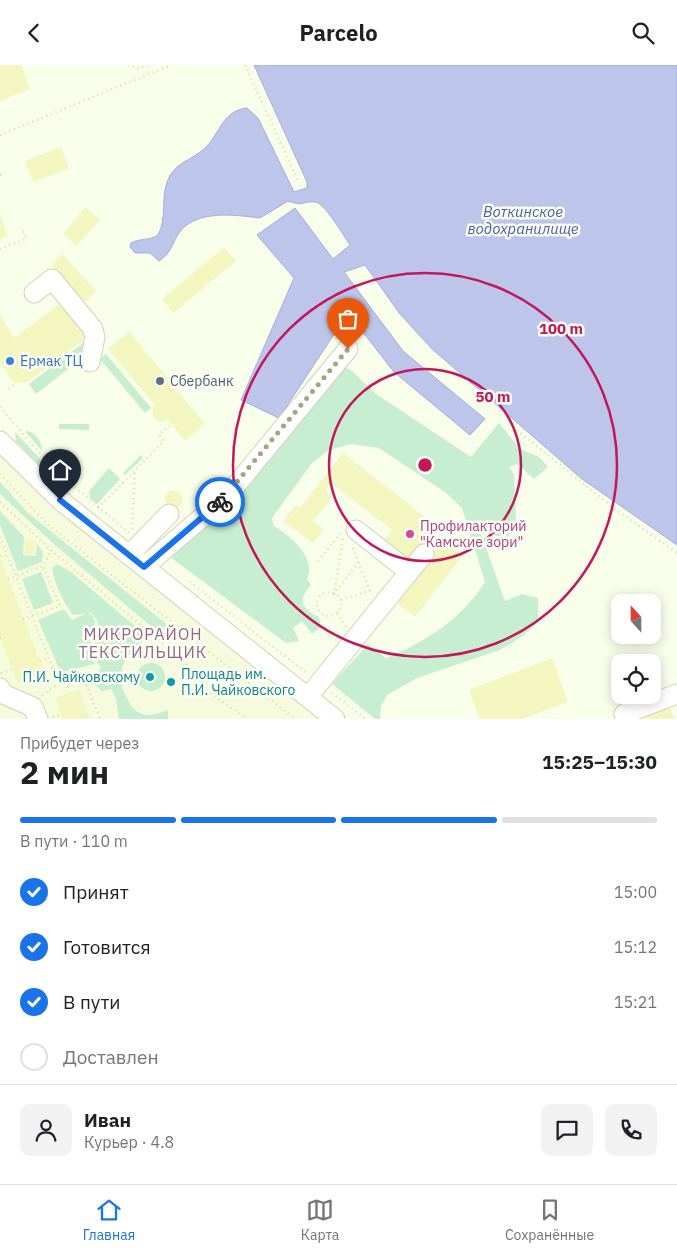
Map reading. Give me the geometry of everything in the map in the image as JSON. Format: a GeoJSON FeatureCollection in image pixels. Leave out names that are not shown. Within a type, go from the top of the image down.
{"type":"FeatureCollection","features":[{"type":"Feature","properties":{"kind":"street"},"geometry":{"type":"LineString","coordinates":[[34,293],[52,279],[93,329],[95,337],[90,362]]}},
{"type":"Feature","properties":{"kind":"street"},"geometry":{"type":"LineString","coordinates":[[144,567],[227,496],[348,349]]}},
{"type":"Feature","properties":{"kind":"street"},"geometry":{"type":"LineString","coordinates":[[0,441],[60,500],[144,567],[313,690],[335,719]]}},
{"type":"Feature","properties":{"kind":"street"},"geometry":{"type":"LineString","coordinates":[[129,555],[168,514]]}},
{"type":"Feature","properties":{"kind":"street"},"geometry":{"type":"LineString","coordinates":[[354,537],[409,572]]}},
{"type":"Feature","properties":{"kind":"street"},"geometry":{"type":"LineString","coordinates":[[313,690],[424,553]]}},
{"type":"Feature","properties":{"kind":"street"},"geometry":{"type":"LineString","coordinates":[[0,688],[2,694],[33,712]]}},
{"type":"Feature","properties":{"kind":"street"},"geometry":{"type":"LineString","coordinates":[[626,719],[624,714],[677,694]]}},
{"type":"Feature","properties":{"kind":"path"},"geometry":{"type":"LineString","coordinates":[[128,65],[138,67],[148,65]]}},
{"type":"Feature","properties":{"kind":"path"},"geometry":{"type":"LineString","coordinates":[[0,135],[171,65]]}},
{"type":"Feature","properties":{"kind":"path"},"geometry":{"type":"LineString","coordinates":[[244,65],[299,183]]}},
{"type":"Feature","properties":{"kind":"path"},"geometry":{"type":"LineString","coordinates":[[0,249],[26,239],[22,230]]}},
{"type":"Feature","properties":{"kind":"path"},"geometry":{"type":"LineString","coordinates":[[9,389],[16,383]]}},
{"type":"Feature","properties":{"kind":"path"},"geometry":{"type":"LineString","coordinates":[[0,407],[53,469],[132,535],[134,470]]}},
{"type":"Feature","properties":{"kind":"path"},"geometry":{"type":"LineString","coordinates":[[98,508],[164,441],[158,434],[171,425]]}},
{"type":"Feature","properties":{"kind":"path"},"geometry":{"type":"LineString","coordinates":[[517,430],[615,509],[677,553]]}},
{"type":"Feature","properties":{"kind":"path"},"geometry":{"type":"LineString","coordinates":[[0,474],[47,524],[295,719]]}},
{"type":"Feature","properties":{"kind":"path"},"geometry":{"type":"LineString","coordinates":[[0,502],[51,550],[186,663],[192,681],[248,719]]}},
{"type":"Feature","properties":{"kind":"path"},"geometry":{"type":"LineString","coordinates":[[318,561],[345,527],[334,593],[340,601],[340,610],[334,615],[326,616],[320,612],[317,604],[320,597],[326,593],[334,593]]}},
{"type":"Feature","properties":{"kind":"path"},"geometry":{"type":"LineString","coordinates":[[0,537],[59,683]]}},
{"type":"Feature","properties":{"kind":"path"},"geometry":{"type":"LineString","coordinates":[[354,537],[359,562],[377,609]]}},
{"type":"Feature","properties":{"kind":"path"},"geometry":{"type":"LineString","coordinates":[[8,579],[43,566],[51,550]]}},
{"type":"Feature","properties":{"kind":"path"},"geometry":{"type":"LineString","coordinates":[[0,556],[7,554]]}},
{"type":"Feature","properties":{"kind":"path"},"geometry":{"type":"LineString","coordinates":[[334,593],[359,562]]}},
{"type":"Feature","properties":{"kind":"path"},"geometry":{"type":"LineString","coordinates":[[23,619],[60,606],[43,566]]}},
{"type":"Feature","properties":{"kind":"path"},"geometry":{"type":"LineString","coordinates":[[186,579],[313,690],[366,719]]}},
{"type":"Feature","properties":{"kind":"path"},"geometry":{"type":"LineString","coordinates":[[340,601],[378,588]]}},
{"type":"Feature","properties":{"kind":"path"},"geometry":{"type":"LineString","coordinates":[[173,652],[188,636]]}},
{"type":"Feature","properties":{"kind":"path"},"geometry":{"type":"LineString","coordinates":[[40,661],[49,658]]}},
{"type":"Feature","properties":{"kind":"path"},"geometry":{"type":"LineString","coordinates":[[0,674],[13,669]]}},
{"type":"Feature","properties":{"kind":"path"},"geometry":{"type":"LineString","coordinates":[[33,712],[59,683],[83,676],[100,719]]}},
{"type":"Feature","properties":{"kind":"shaded area"},"geometry":{"type":"Polygon","coordinates":[[[87,340],[78,361],[36,394],[29,384],[87,340]]]}},
{"type":"Feature","properties":{"kind":"shaded area"},"geometry":{"type":"Polygon","coordinates":[[[106,354],[151,408],[145,413],[100,359],[106,354]]]}},
{"type":"Feature","properties":{"kind":"shaded area"},"geometry":{"type":"Polygon","coordinates":[[[339,365],[351,370],[376,394],[471,457],[499,423],[520,449],[539,457],[548,467],[534,479],[517,464],[509,467],[514,474],[516,524],[508,537],[496,536],[483,524],[480,531],[505,601],[522,594],[538,598],[538,622],[520,638],[500,650],[417,678],[387,695],[381,706],[380,719],[375,719],[332,684],[368,644],[386,658],[428,637],[466,607],[485,582],[462,508],[445,492],[379,448],[351,444],[329,450],[312,463],[272,518],[274,526],[294,541],[305,555],[308,563],[307,579],[311,585],[304,596],[303,604],[308,610],[319,617],[321,627],[312,634],[302,621],[293,628],[299,641],[286,643],[170,557],[252,483],[282,428],[339,365]]]}},
{"type":"Feature","properties":{"kind":"shaded area"},"geometry":{"type":"Polygon","coordinates":[[[59,424],[89,424],[89,430],[59,429],[59,424]]]}},
{"type":"Feature","properties":{"kind":"shaded area"},"geometry":{"type":"Polygon","coordinates":[[[25,431],[29,431],[37,437],[42,451],[25,431]]]}},
{"type":"Feature","properties":{"kind":"shaded area"},"geometry":{"type":"Polygon","coordinates":[[[15,432],[59,479],[51,478],[16,441],[15,432]]]}},
{"type":"Feature","properties":{"kind":"shaded area"},"geometry":{"type":"Polygon","coordinates":[[[0,441],[335,719],[0,719],[0,441]]]}},
{"type":"Feature","properties":{"kind":"shaded area"},"geometry":{"type":"Polygon","coordinates":[[[47,453],[58,459],[60,471],[44,454],[47,453]]]}},
{"type":"Feature","properties":{"kind":"shaded area"},"geometry":{"type":"Polygon","coordinates":[[[141,455],[143,458],[125,475],[123,473],[141,455]]]}},
{"type":"Feature","properties":{"kind":"shaded area"},"geometry":{"type":"Polygon","coordinates":[[[109,468],[120,479],[97,504],[90,498],[89,491],[109,468]]]}},
{"type":"Feature","properties":{"kind":"shaded area"},"geometry":{"type":"Polygon","coordinates":[[[0,482],[28,513],[169,626],[160,634],[55,545],[0,494],[0,482]]]}},
{"type":"Feature","properties":{"kind":"shaded area"},"geometry":{"type":"Polygon","coordinates":[[[0,511],[24,537],[23,555],[36,556],[37,544],[43,552],[42,562],[18,571],[0,525],[0,511]]]}},
{"type":"Feature","properties":{"kind":"shaded area"},"geometry":{"type":"Polygon","coordinates":[[[57,564],[71,572],[148,637],[127,657],[123,665],[121,681],[123,690],[131,705],[137,711],[148,715],[168,710],[168,719],[119,719],[116,699],[111,689],[102,691],[91,681],[101,668],[97,662],[93,642],[97,635],[98,622],[90,613],[73,615],[55,581],[52,568],[57,564]]]}},
{"type":"Feature","properties":{"kind":"shaded area"},"geometry":{"type":"Polygon","coordinates":[[[41,572],[53,603],[34,610],[22,579],[41,572]]]}},
{"type":"Feature","properties":{"kind":"shaded area"},"geometry":{"type":"Polygon","coordinates":[[[64,609],[72,620],[87,613],[93,616],[97,633],[90,640],[95,650],[94,664],[61,673],[38,620],[64,609]]]}},
{"type":"Feature","properties":{"kind":"shaded area"},"geometry":{"type":"Polygon","coordinates":[[[151,663],[161,667],[165,677],[161,687],[151,691],[141,687],[137,677],[141,667],[151,663]]]}},
{"type":"Feature","properties":{"kind":"water","name":"Воткинское водохранилище"},"geometry":{"type":"Polygon","coordinates":[[[254,65],[677,65],[677,545],[582,479],[432,349],[400,314],[365,265],[344,272],[403,351],[485,419],[470,435],[394,372],[348,313],[279,418],[241,400],[294,278],[257,235],[295,208],[333,259],[350,245],[334,220],[319,203],[297,204],[288,201],[260,218],[217,215],[195,220],[186,225],[169,251],[159,261],[150,253],[135,253],[130,247],[134,241],[158,235],[161,229],[165,188],[170,176],[178,166],[204,149],[226,119],[238,110],[247,108],[258,118],[294,192],[307,188],[307,182],[254,65]]]}},
{"type":"Feature","properties":{"kind":"building"},"geometry":{"type":"Polygon","coordinates":[[[0,65],[21,65],[30,89],[0,101],[0,65]]]}},
{"type":"Feature","properties":{"kind":"building"},"geometry":{"type":"Polygon","coordinates":[[[61,147],[69,169],[33,182],[25,161],[61,147]]]}},
{"type":"Feature","properties":{"kind":"building"},"geometry":{"type":"Polygon","coordinates":[[[85,207],[100,220],[77,246],[63,234],[85,207]]]}},
{"type":"Feature","properties":{"kind":"building"},"geometry":{"type":"Polygon","coordinates":[[[0,215],[8,236],[0,240],[0,215]]]}},
{"type":"Feature","properties":{"kind":"building"},"geometry":{"type":"Polygon","coordinates":[[[224,247],[236,261],[173,313],[162,299],[224,247]]]}},
{"type":"Feature","properties":{"kind":"building"},"geometry":{"type":"Polygon","coordinates":[[[62,254],[96,291],[85,302],[51,264],[62,254]]]}},
{"type":"Feature","properties":{"kind":"building"},"geometry":{"type":"Polygon","coordinates":[[[62,302],[88,337],[27,382],[16,383],[0,363],[0,315],[14,338],[62,302]]]}},
{"type":"Feature","properties":{"kind":"building"},"geometry":{"type":"Polygon","coordinates":[[[129,331],[205,424],[185,441],[168,420],[162,422],[155,419],[152,413],[154,404],[108,349],[129,331]]]}},
{"type":"Feature","properties":{"kind":"building","name":"Профилакторий \"Камские зори\""},"geometry":{"type":"Polygon","coordinates":[[[343,453],[438,527],[425,544],[432,550],[441,539],[463,555],[415,617],[393,600],[412,561],[384,540],[392,530],[331,483],[325,491],[333,496],[313,521],[324,529],[313,543],[283,521],[296,505],[300,508],[343,453]]]}},
{"type":"Feature","properties":{"kind":"building"},"geometry":{"type":"Polygon","coordinates":[[[174,490],[180,493],[183,499],[180,505],[174,508],[168,505],[165,499],[168,493],[174,490]]]}},
{"type":"Feature","properties":{"kind":"building"},"geometry":{"type":"Polygon","coordinates":[[[25,540],[36,541],[35,554],[24,554],[25,540]]]}},
{"type":"Feature","properties":{"kind":"building"},"geometry":{"type":"Polygon","coordinates":[[[0,558],[45,674],[18,684],[0,636],[0,558]]]}},
{"type":"Feature","properties":{"kind":"building"},"geometry":{"type":"Polygon","coordinates":[[[552,658],[568,702],[522,719],[480,719],[469,690],[552,658]]]}},
{"type":"Feature","properties":{"kind":"building"},"geometry":{"type":"Polygon","coordinates":[[[79,689],[90,719],[63,719],[55,698],[79,689]]]}},
{"type":"Feature","properties":{"kind":"building"},"geometry":{"type":"Polygon","coordinates":[[[669,705],[674,719],[640,719],[639,717],[669,705]]]}},
{"type":"Feature","properties":{"kind":"way so far"},"geometry":{"type":"LineString","coordinates":[[220,502],[227,496],[348,349]]}},
{"type":"Feature","properties":{"kind":"place","name":"Ермак ТЦ"},"geometry":{"type":"Point","coordinates":[10,361]}},
{"type":"Feature","properties":{"kind":"place","name":"Сбербанк"},"geometry":{"type":"Point","coordinates":[160,381]}},
{"type":"Feature","properties":{"kind":"place","name":"Профилакторий \"Камские зори\""},"geometry":{"type":"Point","coordinates":[410,534]}},
{"type":"Feature","properties":{"kind":"place","name":"П.И. Чайковскому"},"geometry":{"type":"Point","coordinates":[150,677]}},
{"type":"Feature","properties":{"kind":"place","name":"Площадь им. П.И. Чайковского"},"geometry":{"type":"Point","coordinates":[171,682]}},
{"type":"Feature","properties":{"kind":"district","name":"МИКРОРАЙОН ТЕКСТИЛЬЩИК"},"geometry":{"type":"Point","coordinates":[143,643]}},
{"type":"Feature","properties":{"kind":"route"},"geometry":{"type":"LineString","coordinates":[[60,500],[144,567],[220,502]]}}]}
